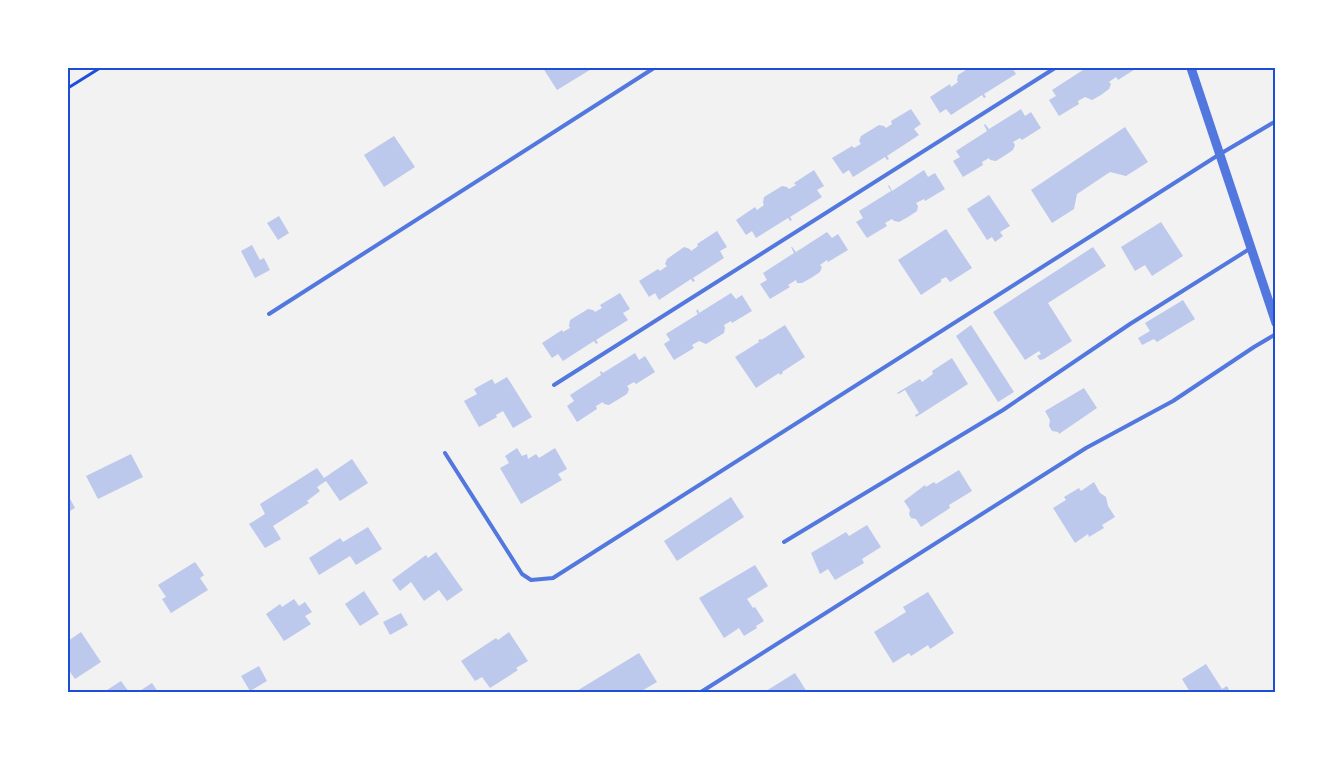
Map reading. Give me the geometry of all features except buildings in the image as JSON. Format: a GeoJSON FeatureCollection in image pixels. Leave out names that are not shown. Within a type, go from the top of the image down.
{"type":"FeatureCollection","features":[{"type":"Feature","properties":{"kind":"street"},"geometry":{"type":"LineString","coordinates":[[1191,68],[1276,323]]}},
{"type":"Feature","properties":{"kind":"lane"},"geometry":{"type":"LineString","coordinates":[[269,314],[654,68]]}},
{"type":"Feature","properties":{"kind":"lane"},"geometry":{"type":"LineString","coordinates":[[554,385],[1055,68]]}},
{"type":"Feature","properties":{"kind":"lane"},"geometry":{"type":"LineString","coordinates":[[445,453],[522,574],[531,580],[554,578],[1220,154],[1276,121]]}},
{"type":"Feature","properties":{"kind":"lane"},"geometry":{"type":"LineString","coordinates":[[784,542],[1003,410],[1130,324],[1251,248]]}},
{"type":"Feature","properties":{"kind":"lane"},"geometry":{"type":"LineString","coordinates":[[701,692],[1086,448],[1173,401],[1276,334]]}},
{"type":"Feature","properties":{"kind":"path"},"geometry":{"type":"LineString","coordinates":[[68,88],[100,68]]}}]}
